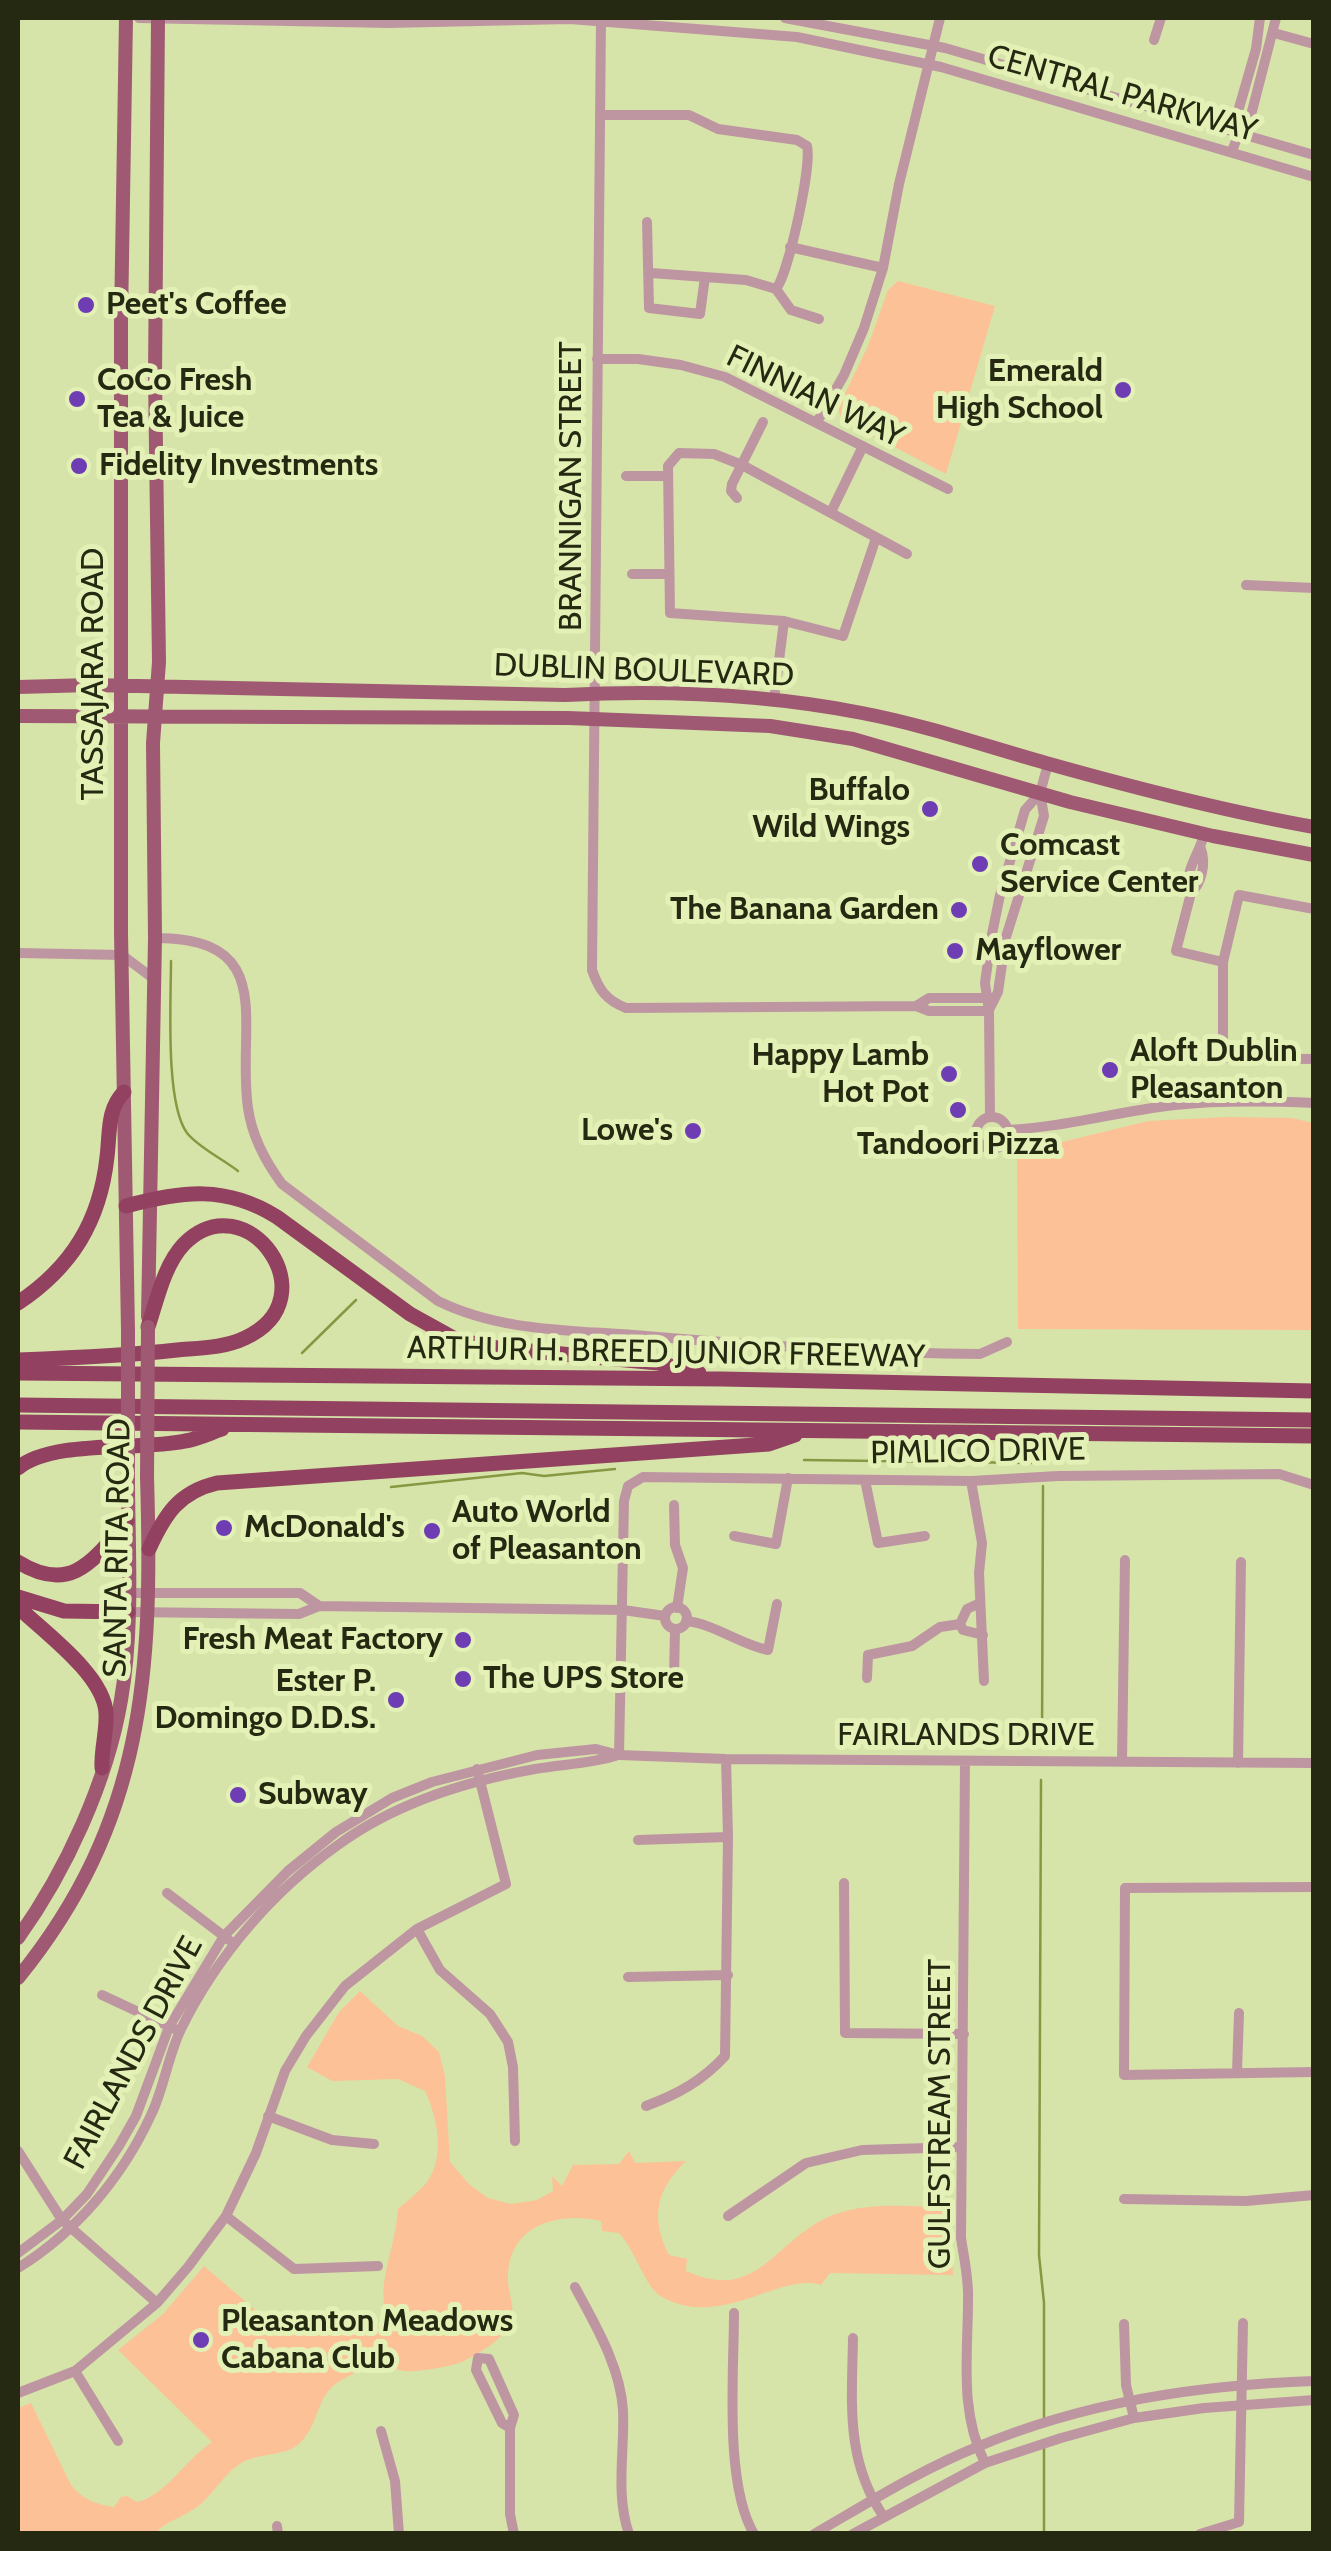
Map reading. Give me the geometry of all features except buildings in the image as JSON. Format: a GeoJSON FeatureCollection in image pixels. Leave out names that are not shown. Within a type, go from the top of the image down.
{"type":"FeatureCollection","features":[{"type":"Feature","properties":{"kind":"highway"},"geometry":{"type":"LineString","coordinates":[[18,1302],[65,1264],[88,1230],[103,1190],[113,1103],[124,1092]]}},
{"type":"Feature","properties":{"kind":"highway"},"geometry":{"type":"LineString","coordinates":[[126,1206],[173,1194],[218,1194],[256,1204],[410,1314],[456,1340],[498,1348],[658,1362],[722,1380]]}},
{"type":"Feature","properties":{"kind":"highway"},"geometry":{"type":"LineString","coordinates":[[18,1360],[121,1356],[240,1341],[263,1327],[277,1308],[282,1277],[273,1252],[250,1232],[231,1226],[214,1226],[198,1233],[174,1258],[148,1327]]}},
{"type":"Feature","properties":{"kind":"highway","name":"ARTHUR H. BREED JUNIOR FREEWAY"},"geometry":{"type":"LineString","coordinates":[[18,1373],[1314,1391]]}},
{"type":"Feature","properties":{"kind":"highway"},"geometry":{"type":"LineString","coordinates":[[18,1405],[1314,1420]]}},
{"type":"Feature","properties":{"kind":"highway"},"geometry":{"type":"LineString","coordinates":[[18,1422],[1314,1436]]}},
{"type":"Feature","properties":{"kind":"highway"},"geometry":{"type":"LineString","coordinates":[[18,1468],[26,1460],[50,1454],[185,1442],[232,1425]]}},
{"type":"Feature","properties":{"kind":"highway"},"geometry":{"type":"LineString","coordinates":[[149,1549],[162,1519],[174,1504],[197,1488],[218,1483],[768,1444],[810,1430]]}},
{"type":"Feature","properties":{"kind":"highway"},"geometry":{"type":"LineString","coordinates":[[18,1562],[44,1574],[75,1572],[95,1559],[127,1521]]}},
{"type":"Feature","properties":{"kind":"highway"},"geometry":{"type":"LineString","coordinates":[[18,1597],[64,1611],[128,1612]]}},
{"type":"Feature","properties":{"kind":"highway"},"geometry":{"type":"LineString","coordinates":[[18,1607],[99,1689],[106,1713],[100,1750],[102,1768]]}},
{"type":"Feature","properties":{"kind":"main road","name":"TASSAJARA ROAD"},"geometry":{"type":"LineString","coordinates":[[126,18],[122,955],[128,1331]]}},
{"type":"Feature","properties":{"kind":"main road","name":"TASSAJARA ROAD"},"geometry":{"type":"LineString","coordinates":[[148,1327],[157,687],[158,18]]}},
{"type":"Feature","properties":{"kind":"main road","name":"DUBLIN BOULEVARD"},"geometry":{"type":"LineString","coordinates":[[18,687],[696,694],[774,700],[902,722],[1217,809],[1314,827]]}},
{"type":"Feature","properties":{"kind":"main road","name":"DUBLIN BOULEVARD"},"geometry":{"type":"LineString","coordinates":[[18,716],[730,723],[811,732],[896,749],[1203,842],[1314,855]]}},
{"type":"Feature","properties":{"kind":"main road","name":"SANTA RITA ROAD"},"geometry":{"type":"LineString","coordinates":[[18,1978],[76,1894],[123,1782],[142,1703],[149,1593],[148,1327]]}},
{"type":"Feature","properties":{"kind":"main road","name":"SANTA RITA ROAD"},"geometry":{"type":"LineString","coordinates":[[18,1938],[72,1847],[122,1700],[128,1612],[128,1331]]}},
{"type":"Feature","properties":{"kind":"street","name":"CENTRAL PARKWAY"},"geometry":{"type":"LineString","coordinates":[[139,18],[388,22],[602,19],[797,37],[928,64],[1314,177]]}},
{"type":"Feature","properties":{"kind":"street","name":"CENTRAL PARKWAY"},"geometry":{"type":"LineString","coordinates":[[785,18],[932,45],[1314,155]]}},
{"type":"Feature","properties":{"kind":"street"},"geometry":{"type":"LineString","coordinates":[[817,422],[864,329],[883,268],[940,18]]}},
{"type":"Feature","properties":{"kind":"street"},"geometry":{"type":"LineString","coordinates":[[1154,40],[1161,18]]}},
{"type":"Feature","properties":{"kind":"street"},"geometry":{"type":"LineString","coordinates":[[1232,151],[1260,18]]}},
{"type":"Feature","properties":{"kind":"street"},"geometry":{"type":"LineString","coordinates":[[1238,133],[1250,119],[1276,18]]}},
{"type":"Feature","properties":{"kind":"street","name":"BRANNIGAN STREET"},"geometry":{"type":"LineString","coordinates":[[602,19],[592,970],[597,986],[608,1001],[626,1008],[916,1006],[929,1011],[989,1011]]}},
{"type":"Feature","properties":{"kind":"street"},"geometry":{"type":"LineString","coordinates":[[1274,33],[1314,44]]}},
{"type":"Feature","properties":{"kind":"street"},"geometry":{"type":"LineString","coordinates":[[601,115],[689,115],[718,128],[804,142],[810,158],[783,279],[776,289]]}},
{"type":"Feature","properties":{"kind":"street"},"geometry":{"type":"LineString","coordinates":[[648,222],[649,308],[700,314],[705,277]]}},
{"type":"Feature","properties":{"kind":"street"},"geometry":{"type":"LineString","coordinates":[[790,247],[883,268]]}},
{"type":"Feature","properties":{"kind":"street"},"geometry":{"type":"LineString","coordinates":[[651,273],[746,280],[776,289],[791,310],[819,319]]}},
{"type":"Feature","properties":{"kind":"street","name":"FINNIAN WAY"},"geometry":{"type":"LineString","coordinates":[[597,360],[681,365],[718,375],[948,489]]}},
{"type":"Feature","properties":{"kind":"street"},"geometry":{"type":"LineString","coordinates":[[736,498],[732,484],[763,422]]}},
{"type":"Feature","properties":{"kind":"street"},"geometry":{"type":"LineString","coordinates":[[831,512],[862,446]]}},
{"type":"Feature","properties":{"kind":"street"},"geometry":{"type":"LineString","coordinates":[[876,538],[843,636],[784,621],[670,614],[668,466],[679,454],[714,454],[742,465],[906,554]]}},
{"type":"Feature","properties":{"kind":"street"},"geometry":{"type":"LineString","coordinates":[[626,476],[668,476]]}},
{"type":"Feature","properties":{"kind":"street"},"geometry":{"type":"LineString","coordinates":[[632,574],[670,574]]}},
{"type":"Feature","properties":{"kind":"street"},"geometry":{"type":"LineString","coordinates":[[1246,585],[1314,588]]}},
{"type":"Feature","properties":{"kind":"street"},"geometry":{"type":"LineString","coordinates":[[774,700],[784,621]]}},
{"type":"Feature","properties":{"kind":"street"},"geometry":{"type":"LineString","coordinates":[[990,1117],[991,998],[1044,816],[1040,793],[1048,764]]}},
{"type":"Feature","properties":{"kind":"street"},"geometry":{"type":"LineString","coordinates":[[991,998],[985,983],[1000,895],[1025,810],[1040,793]]}},
{"type":"Feature","properties":{"kind":"street"},"geometry":{"type":"LineString","coordinates":[[1203,842],[1194,856],[1187,884],[1191,893],[1176,951],[1223,962]]}},
{"type":"Feature","properties":{"kind":"street"},"geometry":{"type":"LineString","coordinates":[[1314,908],[1239,895],[1223,962],[1223,1058],[1314,1059]]}},
{"type":"Feature","properties":{"kind":"street"},"geometry":{"type":"LineString","coordinates":[[155,938],[203,942],[228,958],[238,971],[246,1010],[246,1088],[252,1129],[282,1184],[438,1301],[459,1312],[508,1324],[802,1350],[980,1354],[1007,1342]]}},
{"type":"Feature","properties":{"kind":"street"},"geometry":{"type":"LineString","coordinates":[[18,953],[122,955],[154,980]]}},
{"type":"Feature","properties":{"kind":"street","name":"BRANNIGAN STREET"},"geometry":{"type":"LineString","coordinates":[[916,1006],[929,998],[991,998]]}},
{"type":"Feature","properties":{"kind":"street"},"geometry":{"type":"LineString","coordinates":[[1008,1130],[1044,1128],[1175,1105],[1247,1100],[1314,1103]]}},
{"type":"Feature","properties":{"kind":"street"},"geometry":{"type":"LineString","coordinates":[[990,1117],[1002,1120],[1008,1130],[1003,1146],[993,1150],[976,1139],[976,1129],[990,1117]]}},
{"type":"Feature","properties":{"kind":"street","name":"PIMLICO DRIVE"},"geometry":{"type":"LineString","coordinates":[[623,1610],[624,1501],[628,1486],[642,1477],[971,1482],[1058,1476],[1279,1474],[1314,1485]]}},
{"type":"Feature","properties":{"kind":"street"},"geometry":{"type":"LineString","coordinates":[[734,1536],[776,1544],[788,1478]]}},
{"type":"Feature","properties":{"kind":"street"},"geometry":{"type":"LineString","coordinates":[[864,1480],[878,1544],[925,1536]]}},
{"type":"Feature","properties":{"kind":"street"},"geometry":{"type":"LineString","coordinates":[[971,1482],[982,1543],[984,1681]]}},
{"type":"Feature","properties":{"kind":"street"},"geometry":{"type":"LineString","coordinates":[[674,1505],[676,1545],[683,1568],[676,1608]]}},
{"type":"Feature","properties":{"kind":"street"},"geometry":{"type":"LineString","coordinates":[[1122,1762],[1126,1560]]}},
{"type":"Feature","properties":{"kind":"street"},"geometry":{"type":"LineString","coordinates":[[1238,1763],[1241,1562]]}},
{"type":"Feature","properties":{"kind":"street"},"geometry":{"type":"LineString","coordinates":[[128,1593],[300,1593],[319,1606]]}},
{"type":"Feature","properties":{"kind":"street"},"geometry":{"type":"LineString","coordinates":[[960,1624],[967,1609],[980,1603]]}},
{"type":"Feature","properties":{"kind":"street"},"geometry":{"type":"LineString","coordinates":[[675,1629],[686,1621],[699,1622],[739,1642],[768,1650],[777,1604]]}},
{"type":"Feature","properties":{"kind":"street"},"geometry":{"type":"LineString","coordinates":[[128,1612],[299,1614],[319,1606],[623,1610],[665,1616]]}},
{"type":"Feature","properties":{"kind":"street"},"geometry":{"type":"LineString","coordinates":[[675,1629],[667,1625],[668,1610],[676,1608],[686,1614],[686,1621]]}},
{"type":"Feature","properties":{"kind":"street"},"geometry":{"type":"LineString","coordinates":[[619,1755],[623,1610]]}},
{"type":"Feature","properties":{"kind":"street"},"geometry":{"type":"LineString","coordinates":[[960,1624],[964,1630],[983,1635]]}},
{"type":"Feature","properties":{"kind":"street"},"geometry":{"type":"LineString","coordinates":[[867,1678],[868,1654],[912,1646],[940,1627],[960,1624]]}},
{"type":"Feature","properties":{"kind":"street"},"geometry":{"type":"LineString","coordinates":[[674,1678],[675,1629]]}},
{"type":"Feature","properties":{"kind":"street","name":"FAIRLANDS DRIVE"},"geometry":{"type":"LineString","coordinates":[[18,2268],[102,2194],[135,2146],[152,2113],[174,2029],[229,1940],[288,1870],[336,1832],[392,1798],[432,1782],[479,1775],[537,1755],[596,1750],[619,1755],[726,1759],[1314,1764]]}},
{"type":"Feature","properties":{"kind":"street"},"geometry":{"type":"LineString","coordinates":[[646,2106],[705,2078],[725,2056],[726,1759]]}},
{"type":"Feature","properties":{"kind":"street","name":"GULFSTREAM STREET"},"geometry":{"type":"LineString","coordinates":[[965,1762],[962,2238],[969,2295],[966,2388],[977,2447],[985,2463]]}},
{"type":"Feature","properties":{"kind":"street"},"geometry":{"type":"LineString","coordinates":[[18,2393],[75,2370],[157,2303],[226,2216],[256,2153],[292,2060],[345,1986],[417,1928],[506,1884],[479,1775]]}},
{"type":"Feature","properties":{"kind":"street"},"geometry":{"type":"LineString","coordinates":[[638,1840],[728,1837]]}},
{"type":"Feature","properties":{"kind":"street"},"geometry":{"type":"LineString","coordinates":[[844,1883],[844,2033],[964,2034]]}},
{"type":"Feature","properties":{"kind":"street"},"geometry":{"type":"LineString","coordinates":[[1314,1887],[1125,1888],[1124,2075],[1314,2072]]}},
{"type":"Feature","properties":{"kind":"street"},"geometry":{"type":"LineString","coordinates":[[167,1893],[229,1940]]}},
{"type":"Feature","properties":{"kind":"street"},"geometry":{"type":"LineString","coordinates":[[417,1928],[440,1970],[490,2014],[508,2042],[513,2067],[515,2141]]}},
{"type":"Feature","properties":{"kind":"street"},"geometry":{"type":"LineString","coordinates":[[628,1976],[728,1976]]}},
{"type":"Feature","properties":{"kind":"street"},"geometry":{"type":"LineString","coordinates":[[102,1995],[174,2029]]}},
{"type":"Feature","properties":{"kind":"street"},"geometry":{"type":"LineString","coordinates":[[1238,2013],[1238,2072]]}},
{"type":"Feature","properties":{"kind":"street"},"geometry":{"type":"LineString","coordinates":[[268,2116],[332,2140],[374,2144]]}},
{"type":"Feature","properties":{"kind":"street"},"geometry":{"type":"LineString","coordinates":[[728,2216],[806,2163],[862,2150],[962,2146]]}},
{"type":"Feature","properties":{"kind":"street"},"geometry":{"type":"LineString","coordinates":[[18,2151],[67,2224],[157,2303]]}},
{"type":"Feature","properties":{"kind":"street"},"geometry":{"type":"LineString","coordinates":[[1124,2198],[1246,2202],[1314,2195]]}},
{"type":"Feature","properties":{"kind":"street"},"geometry":{"type":"LineString","coordinates":[[226,2216],[294,2269],[378,2266]]}},
{"type":"Feature","properties":{"kind":"street","name":"FAIRLANDS DRIVE"},"geometry":{"type":"LineString","coordinates":[[18,2252],[67,2224]]}},
{"type":"Feature","properties":{"kind":"street"},"geometry":{"type":"LineString","coordinates":[[576,2287],[606,2347],[623,2407],[622,2498],[629,2534]]}},
{"type":"Feature","properties":{"kind":"street"},"geometry":{"type":"LineString","coordinates":[[734,2313],[736,2470],[754,2534]]}},
{"type":"Feature","properties":{"kind":"street"},"geometry":{"type":"LineString","coordinates":[[1200,2534],[1239,2522],[1243,2323]]}},
{"type":"Feature","properties":{"kind":"street"},"geometry":{"type":"LineString","coordinates":[[1124,2324],[1126,2385],[1134,2418]]}},
{"type":"Feature","properties":{"kind":"street"},"geometry":{"type":"LineString","coordinates":[[853,2338],[852,2441],[872,2501],[884,2517]]}},
{"type":"Feature","properties":{"kind":"street"},"geometry":{"type":"LineString","coordinates":[[510,2428],[502,2423],[476,2370],[478,2358],[489,2359],[513,2407],[510,2514],[514,2534]]}},
{"type":"Feature","properties":{"kind":"street"},"geometry":{"type":"LineString","coordinates":[[75,2370],[118,2441]]}},
{"type":"Feature","properties":{"kind":"street"},"geometry":{"type":"LineString","coordinates":[[814,2534],[977,2447],[1058,2418],[1131,2399],[1243,2383],[1314,2381]]}},
{"type":"Feature","properties":{"kind":"street"},"geometry":{"type":"LineString","coordinates":[[853,2534],[985,2463],[1060,2438],[1134,2418],[1314,2400]]}},
{"type":"Feature","properties":{"kind":"street"},"geometry":{"type":"LineString","coordinates":[[382,2431],[395,2481],[399,2534]]}},
{"type":"Feature","properties":{"kind":"shaded area"},"geometry":{"type":"Polygon","coordinates":[[[898,281],[995,306],[946,474],[841,419],[838,408],[868,346],[888,290],[898,281]]]}},
{"type":"Feature","properties":{"kind":"shaded area"},"geometry":{"type":"Polygon","coordinates":[[[1292,1118],[1313,1123],[1313,1330],[1018,1329],[1017,1153],[1148,1121],[1292,1118]]]}},
{"type":"Feature","properties":{"kind":"shaded area"},"geometry":{"type":"Polygon","coordinates":[[[360,1991],[398,2026],[422,2036],[439,2052],[445,2076],[450,2162],[488,2198],[511,2204],[537,2200],[553,2191],[552,2176],[562,2186],[573,2165],[619,2164],[629,2151],[635,2163],[686,2161],[662,2194],[658,2217],[669,2255],[687,2259],[686,2271],[711,2279],[732,2280],[765,2264],[812,2226],[833,2215],[876,2206],[905,2206],[949,2207],[953,2275],[830,2273],[821,2285],[787,2286],[727,2304],[684,2305],[656,2292],[619,2233],[602,2231],[601,2221],[552,2221],[525,2235],[516,2246],[508,2279],[511,2317],[501,2336],[477,2354],[459,2363],[425,2370],[377,2366],[359,2370],[329,2391],[300,2443],[243,2462],[201,2504],[156,2533],[18,2534],[18,2408],[31,2403],[71,2485],[90,2500],[114,2507],[121,2497],[137,2502],[157,2493],[212,2442],[118,2350],[163,2314],[204,2266],[272,2324],[293,2328],[386,2325],[383,2288],[398,2209],[424,2186],[433,2172],[438,2136],[425,2091],[398,2079],[332,2081],[307,2067],[339,2012],[360,1991]]]}},
{"type":"Feature","properties":{"kind":"waterway"},"geometry":{"type":"LineString","coordinates":[[171,961],[172,1076],[180,1119],[192,1138],[238,1171]]}},
{"type":"Feature","properties":{"kind":"waterway"},"geometry":{"type":"LineString","coordinates":[[302,1353],[356,1300]]}},
{"type":"Feature","properties":{"kind":"waterway"},"geometry":{"type":"LineString","coordinates":[[804,1460],[1031,1463]]}},
{"type":"Feature","properties":{"kind":"waterway"},"geometry":{"type":"LineString","coordinates":[[391,1487],[522,1473],[544,1476],[615,1469]]}},
{"type":"Feature","properties":{"kind":"waterway"},"geometry":{"type":"LineString","coordinates":[[1042,1743],[1043,1486]]}},
{"type":"Feature","properties":{"kind":"waterway"},"geometry":{"type":"LineString","coordinates":[[1041,1780],[1039,2255],[1044,2303],[1044,2418]]}},
{"type":"Feature","properties":{"kind":"waterway"},"geometry":{"type":"LineString","coordinates":[[1044,2446],[1044,2534]]}},
{"type":"Feature","properties":{"kind":"place","name":"Peet's Coffee"},"geometry":{"type":"Point","coordinates":[86,305]}},
{"type":"Feature","properties":{"kind":"place","name":"Emerald High School"},"geometry":{"type":"Point","coordinates":[1123,390]}},
{"type":"Feature","properties":{"kind":"place","name":"CoCo Fresh Tea & Juice"},"geometry":{"type":"Point","coordinates":[77,399]}},
{"type":"Feature","properties":{"kind":"place","name":"Fidelity Investments"},"geometry":{"type":"Point","coordinates":[79,466]}},
{"type":"Feature","properties":{"kind":"place","name":"Buffalo Wild Wings"},"geometry":{"type":"Point","coordinates":[930,809]}},
{"type":"Feature","properties":{"kind":"place","name":"Comcast Service Center"},"geometry":{"type":"Point","coordinates":[980,864]}},
{"type":"Feature","properties":{"kind":"place","name":"The Banana Garden"},"geometry":{"type":"Point","coordinates":[959,910]}},
{"type":"Feature","properties":{"kind":"place","name":"Mayflower"},"geometry":{"type":"Point","coordinates":[955,951]}},
{"type":"Feature","properties":{"kind":"place","name":"Aloft Dublin Pleasanton"},"geometry":{"type":"Point","coordinates":[1110,1070]}},
{"type":"Feature","properties":{"kind":"place","name":"Happy Lamb Hot Pot"},"geometry":{"type":"Point","coordinates":[949,1074]}},
{"type":"Feature","properties":{"kind":"place","name":"Tandoori Pizza"},"geometry":{"type":"Point","coordinates":[958,1110]}},
{"type":"Feature","properties":{"kind":"place","name":"Lowe's"},"geometry":{"type":"Point","coordinates":[693,1131]}},
{"type":"Feature","properties":{"kind":"place","name":"McDonald's"},"geometry":{"type":"Point","coordinates":[224,1528]}},
{"type":"Feature","properties":{"kind":"place","name":"Auto World of Pleasanton"},"geometry":{"type":"Point","coordinates":[432,1531]}},
{"type":"Feature","properties":{"kind":"place","name":"Fresh Meat Factory"},"geometry":{"type":"Point","coordinates":[463,1640]}},
{"type":"Feature","properties":{"kind":"place","name":"The UPS Store"},"geometry":{"type":"Point","coordinates":[463,1679]}},
{"type":"Feature","properties":{"kind":"place","name":"Ester P. Domingo D.D.S."},"geometry":{"type":"Point","coordinates":[396,1700]}},
{"type":"Feature","properties":{"kind":"place","name":"Subway"},"geometry":{"type":"Point","coordinates":[238,1795]}},
{"type":"Feature","properties":{"kind":"place","name":"Pleasanton Meadows Cabana Club"},"geometry":{"type":"Point","coordinates":[201,2340]}}]}
